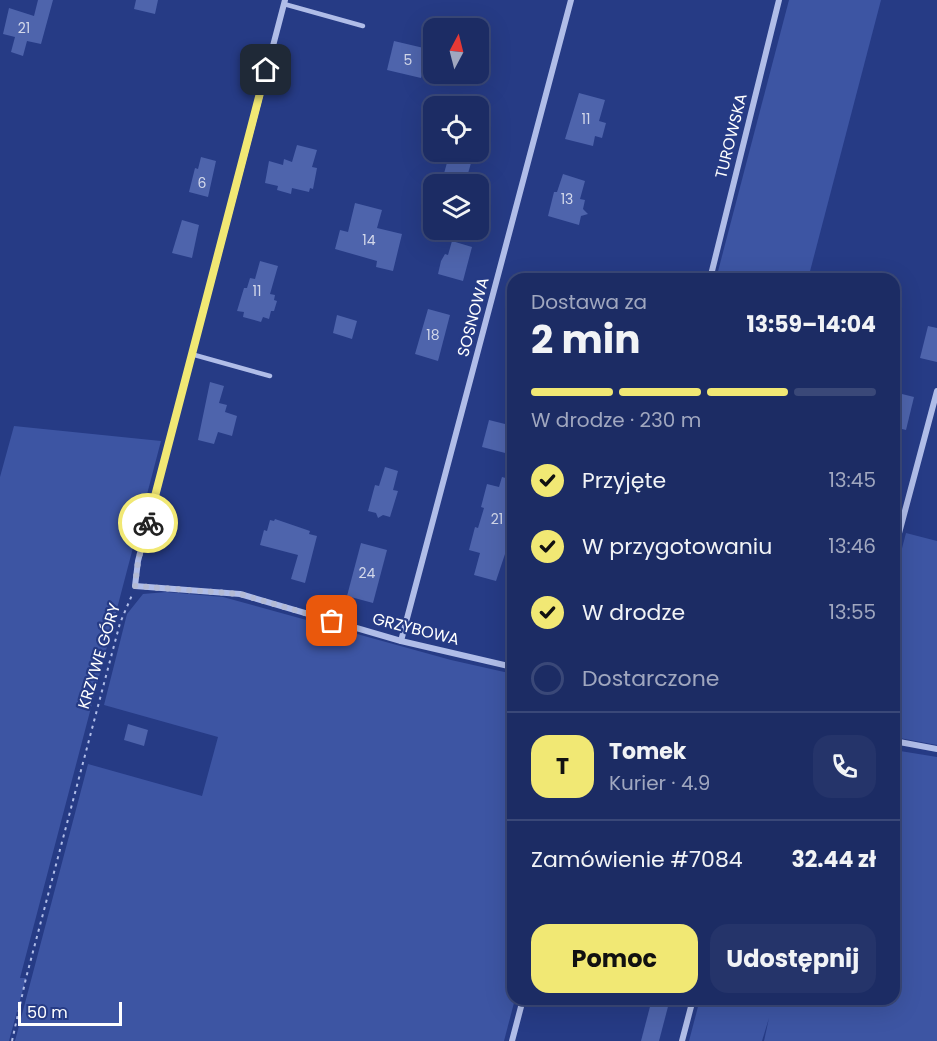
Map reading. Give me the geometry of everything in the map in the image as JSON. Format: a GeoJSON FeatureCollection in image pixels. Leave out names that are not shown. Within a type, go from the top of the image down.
{"type":"FeatureCollection","features":[{"type":"Feature","properties":{"kind":"street","name":"SOSNOWA"},"geometry":{"type":"LineString","coordinates":[[401,641],[572,0]]}},
{"type":"Feature","properties":{"kind":"street","name":"TUROWSKA"},"geometry":{"type":"LineString","coordinates":[[711,273],[779,0]]}},
{"type":"Feature","properties":{"kind":"street","name":"KRZYWE GÓRY"},"geometry":{"type":"LineString","coordinates":[[135,586],[138,561],[284,2]]}},
{"type":"Feature","properties":{"kind":"street"},"geometry":{"type":"LineString","coordinates":[[900,530],[937,392]]}},
{"type":"Feature","properties":{"kind":"street","name":"GRZYBOWA"},"geometry":{"type":"LineString","coordinates":[[135,586],[240,594],[401,641],[507,666]]}},
{"type":"Feature","properties":{"kind":"street"},"geometry":{"type":"LineString","coordinates":[[900,742],[937,748]]}},
{"type":"Feature","properties":{"kind":"street"},"geometry":{"type":"LineString","coordinates":[[512,1041],[521,1005]]}},
{"type":"Feature","properties":{"kind":"street"},"geometry":{"type":"LineString","coordinates":[[682,1041],[691,1005]]}},
{"type":"Feature","properties":{"kind":"lane"},"geometry":{"type":"LineString","coordinates":[[284,2],[363,26]]}},
{"type":"Feature","properties":{"kind":"lane"},"geometry":{"type":"LineString","coordinates":[[191,354],[270,376]]}},
{"type":"Feature","properties":{"kind":"path","name":"KRZYWE GÓRY"},"geometry":{"type":"LineString","coordinates":[[12,1041],[26,978],[120,623],[135,586]]}},
{"type":"Feature","properties":{"kind":"shaded area"},"geometry":{"type":"Polygon","coordinates":[[[789,0],[881,0],[810,273],[718,273],[789,0]]]}},
{"type":"Feature","properties":{"kind":"shaded area"},"geometry":{"type":"Polygon","coordinates":[[[14,426],[161,441],[20,978],[26,978],[9,1041],[0,1041],[0,477],[14,426]]]}},
{"type":"Feature","properties":{"kind":"shaded area"},"geometry":{"type":"Polygon","coordinates":[[[906,533],[937,541],[937,745],[900,738],[900,556],[906,533]]]}},
{"type":"Feature","properties":{"kind":"shaded area"},"geometry":{"type":"Polygon","coordinates":[[[166,592],[223,597],[451,660],[507,673],[507,1005],[513,1005],[504,1041],[15,1041],[88,764],[202,796],[218,737],[104,705],[127,614],[143,594],[166,592]]]}},
{"type":"Feature","properties":{"kind":"shaded area"},"geometry":{"type":"Polygon","coordinates":[[[900,751],[937,757],[937,1041],[764,1041],[769,1018],[762,1041],[689,1041],[698,1005],[900,1005],[900,751]]]}},
{"type":"Feature","properties":{"kind":"building"},"geometry":{"type":"Polygon","coordinates":[[[38,0],[53,0],[41,44],[27,41],[23,56],[11,52],[15,37],[3,34],[9,8],[34,16],[38,0]]]}},
{"type":"Feature","properties":{"kind":"building"},"geometry":{"type":"Polygon","coordinates":[[[136,0],[158,0],[155,14],[134,9],[136,0]]]}},
{"type":"Feature","properties":{"kind":"building"},"geometry":{"type":"Polygon","coordinates":[[[394,41],[423,48],[421,78],[387,70],[394,41]]]}},
{"type":"Feature","properties":{"kind":"building"},"geometry":{"type":"Polygon","coordinates":[[[579,93],[605,100],[599,121],[606,123],[602,138],[595,136],[593,146],[565,139],[579,93]]]}},
{"type":"Feature","properties":{"kind":"building"},"geometry":{"type":"Polygon","coordinates":[[[297,145],[317,150],[312,167],[317,168],[313,189],[310,188],[309,192],[292,188],[291,194],[277,190],[278,186],[265,183],[269,161],[283,165],[284,159],[292,162],[297,145]]]}},
{"type":"Feature","properties":{"kind":"building"},"geometry":{"type":"Polygon","coordinates":[[[201,157],[216,161],[208,197],[189,192],[195,168],[198,169],[201,157]]]}},
{"type":"Feature","properties":{"kind":"building"},"geometry":{"type":"Polygon","coordinates":[[[447,162],[471,162],[468,174],[444,174],[447,162]]]}},
{"type":"Feature","properties":{"kind":"building"},"geometry":{"type":"Polygon","coordinates":[[[563,174],[585,181],[580,199],[585,200],[583,209],[588,214],[581,216],[579,225],[548,216],[554,192],[557,192],[563,174]]]}},
{"type":"Feature","properties":{"kind":"building"},"geometry":{"type":"Polygon","coordinates":[[[355,203],[382,210],[377,228],[402,234],[393,271],[376,267],[377,261],[335,249],[340,230],[348,232],[355,203]]]}},
{"type":"Feature","properties":{"kind":"building"},"geometry":{"type":"Polygon","coordinates":[[[182,220],[199,225],[192,258],[172,253],[182,220]]]}},
{"type":"Feature","properties":{"kind":"building"},"geometry":{"type":"Polygon","coordinates":[[[452,241],[472,247],[463,281],[438,274],[441,261],[445,254],[448,255],[452,241]]]}},
{"type":"Feature","properties":{"kind":"building"},"geometry":{"type":"Polygon","coordinates":[[[260,261],[278,266],[270,294],[275,295],[274,300],[277,301],[274,311],[271,311],[269,319],[263,317],[261,322],[243,317],[244,312],[237,311],[244,288],[247,288],[250,278],[255,279],[260,261]]]}},
{"type":"Feature","properties":{"kind":"building"},"geometry":{"type":"Polygon","coordinates":[[[428,309],[450,315],[438,361],[415,354],[428,309]]]}},
{"type":"Feature","properties":{"kind":"building"},"geometry":{"type":"Polygon","coordinates":[[[337,315],[357,321],[352,339],[333,333],[337,315]]]}},
{"type":"Feature","properties":{"kind":"building"},"geometry":{"type":"Polygon","coordinates":[[[928,326],[937,328],[937,362],[920,358],[928,326]]]}},
{"type":"Feature","properties":{"kind":"building"},"geometry":{"type":"Polygon","coordinates":[[[210,382],[224,386],[219,403],[227,405],[225,412],[237,416],[232,436],[218,432],[214,444],[198,440],[210,382]]]}},
{"type":"Feature","properties":{"kind":"building"},"geometry":{"type":"Polygon","coordinates":[[[900,394],[914,397],[906,430],[900,428],[900,394]]]}},
{"type":"Feature","properties":{"kind":"building"},"geometry":{"type":"Polygon","coordinates":[[[489,420],[507,424],[507,453],[482,447],[489,420]]]}},
{"type":"Feature","properties":{"kind":"building"},"geometry":{"type":"Polygon","coordinates":[[[385,467],[398,471],[393,490],[398,491],[390,517],[383,515],[378,518],[376,513],[368,511],[375,485],[379,486],[385,467]]]}},
{"type":"Feature","properties":{"kind":"building"},"geometry":{"type":"Polygon","coordinates":[[[502,477],[507,478],[507,548],[496,581],[474,575],[480,553],[469,550],[475,527],[478,528],[484,508],[481,507],[487,484],[499,487],[502,477]]]}},
{"type":"Feature","properties":{"kind":"building"},"geometry":{"type":"Polygon","coordinates":[[[275,519],[310,531],[309,534],[317,536],[305,583],[291,579],[298,555],[260,545],[264,530],[267,531],[270,520],[275,519]]]}},
{"type":"Feature","properties":{"kind":"building"},"geometry":{"type":"Polygon","coordinates":[[[361,543],[387,550],[373,603],[347,596],[361,543]]]}},
{"type":"Feature","properties":{"kind":"building"},"geometry":{"type":"Polygon","coordinates":[[[128,724],[148,730],[144,746],[124,740],[128,724]]]}},
{"type":"Feature","properties":{"kind":"building"},"geometry":{"type":"Polygon","coordinates":[[[650,1005],[668,1005],[659,1041],[641,1041],[650,1005]]]}},
{"type":"Feature","properties":{"kind":"way so far"},"geometry":{"type":"LineString","coordinates":[[148,523],[138,561],[135,586],[240,594],[332,621]]}},
{"type":"Feature","properties":{"kind":"route"},"geometry":{"type":"LineString","coordinates":[[148,523],[266,70]]}}]}
